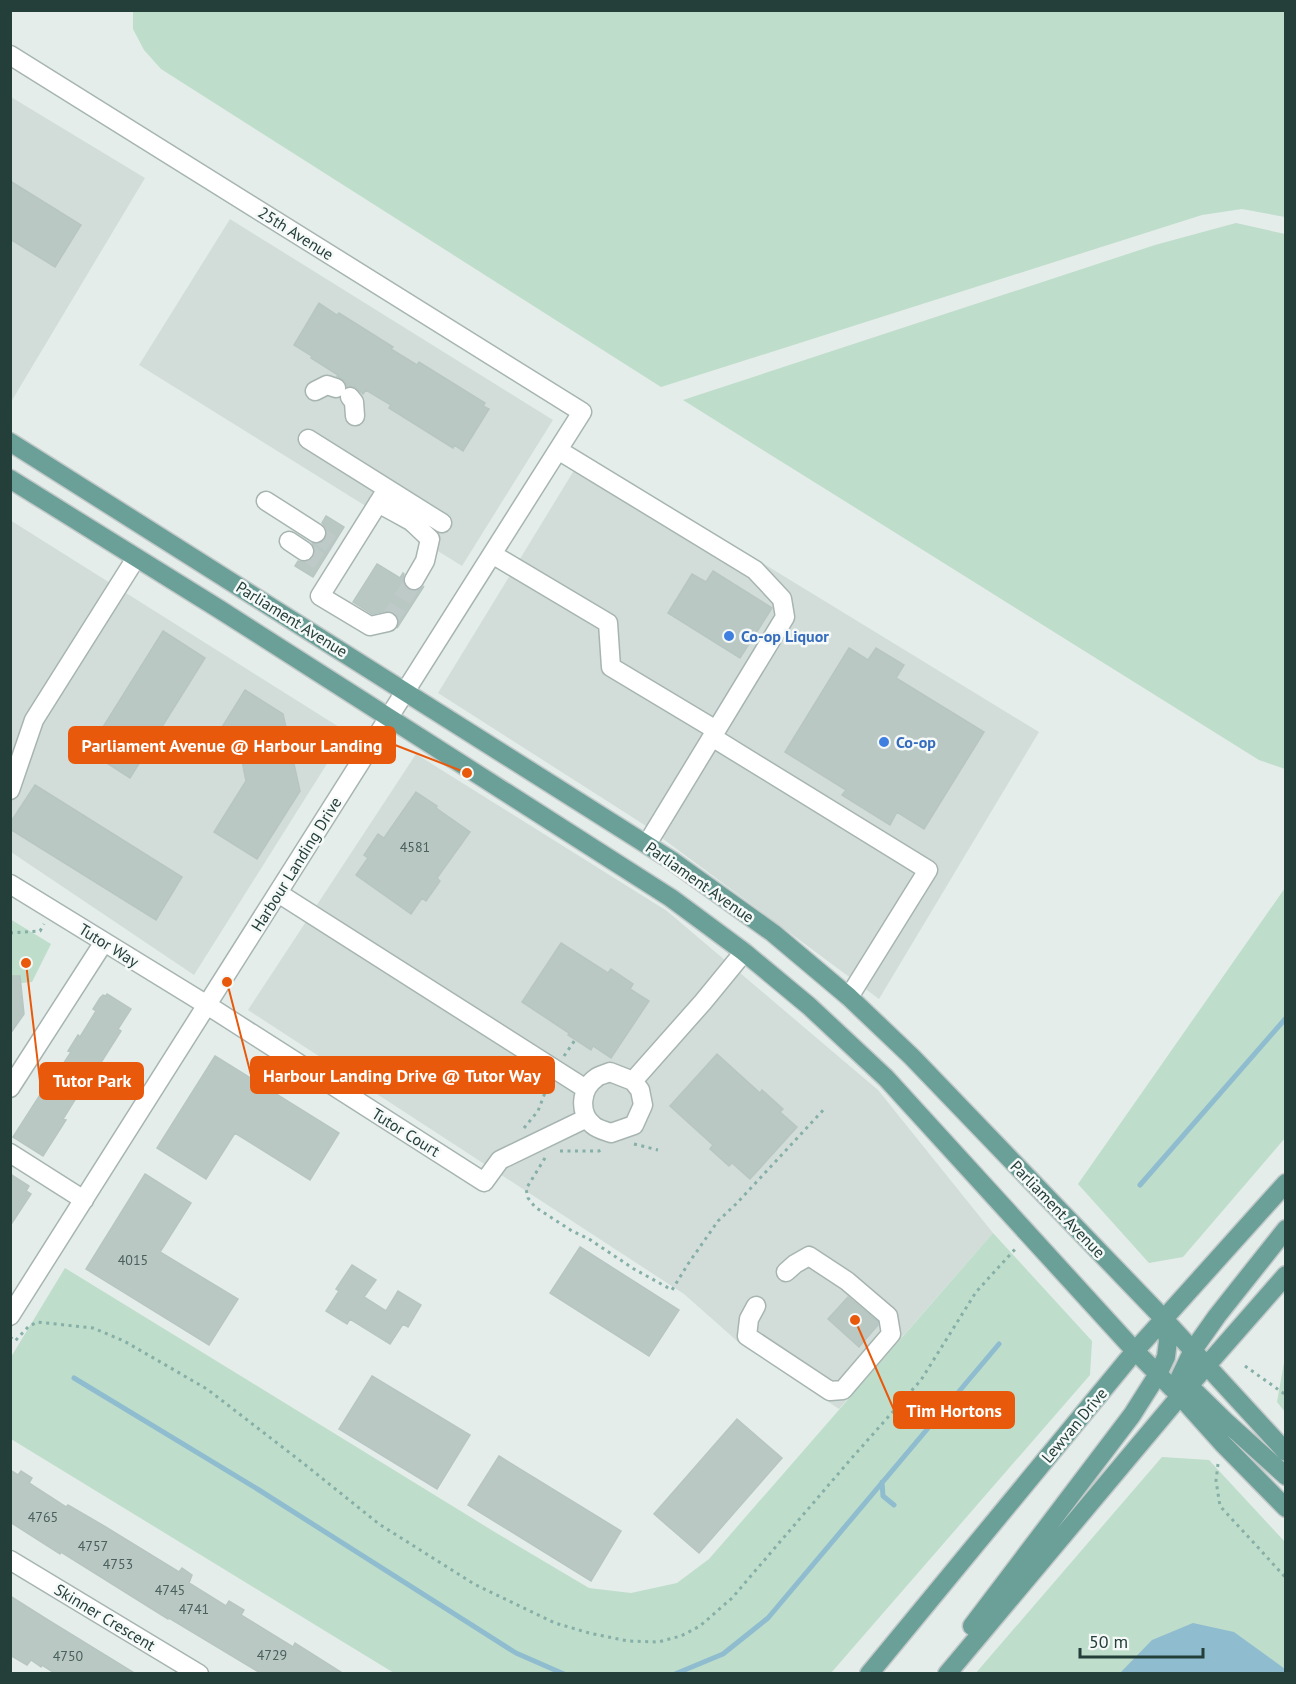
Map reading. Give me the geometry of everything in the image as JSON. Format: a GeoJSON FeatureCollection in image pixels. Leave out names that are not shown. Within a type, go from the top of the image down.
{"type":"FeatureCollection","features":[{"type":"Feature","properties":{"kind":"main road","name":"Parliament Avenue"},"geometry":{"type":"LineString","coordinates":[[10,442],[671,860],[773,933],[849,997],[912,1057],[1164,1319],[1286,1452]]}},
{"type":"Feature","properties":{"kind":"main road","name":"Parliament Avenue"},"geometry":{"type":"LineString","coordinates":[[10,479],[389,717],[671,898],[744,952],[809,1006],[886,1078],[1136,1351],[1183,1386],[1224,1445],[1286,1508]]}},
{"type":"Feature","properties":{"kind":"main road","name":"Lewvan Drive"},"geometry":{"type":"LineString","coordinates":[[869,1674],[1136,1351],[1286,1183]]}},
{"type":"Feature","properties":{"kind":"main road"},"geometry":{"type":"LineString","coordinates":[[1183,1386],[1193,1350],[1286,1229]]}},
{"type":"Feature","properties":{"kind":"main road"},"geometry":{"type":"LineString","coordinates":[[947,1674],[1183,1386],[1207,1365],[1286,1275]]}},
{"type":"Feature","properties":{"kind":"main road"},"geometry":{"type":"LineString","coordinates":[[937,1674],[1132,1415],[1161,1370],[1166,1357],[1168,1341],[1164,1319]]}},
{"type":"Feature","properties":{"kind":"main road"},"geometry":{"type":"LineString","coordinates":[[1183,1386],[1286,1476]]}},
{"type":"Feature","properties":{"kind":"main road","name":"Parliament Avenue"},"geometry":{"type":"LineString","coordinates":[[1268,1489],[1286,1501]]}},
{"type":"Feature","properties":{"kind":"street","name":"25th Avenue"},"geometry":{"type":"LineString","coordinates":[[10,55],[582,412]]}},
{"type":"Feature","properties":{"kind":"street"},"geometry":{"type":"LineString","coordinates":[[315,391],[327,386],[343,392],[354,402],[355,416]]}},
{"type":"Feature","properties":{"kind":"street","name":"Harbour Landing Drive"},"geometry":{"type":"LineString","coordinates":[[10,1316],[582,412]]}},
{"type":"Feature","properties":{"kind":"street"},"geometry":{"type":"LineString","coordinates":[[308,440],[383,496],[430,539],[425,561],[414,580]]}},
{"type":"Feature","properties":{"kind":"street"},"geometry":{"type":"LineString","coordinates":[[558,450],[755,570],[782,599],[785,616],[646,844]]}},
{"type":"Feature","properties":{"kind":"street"},"geometry":{"type":"LineString","coordinates":[[383,496],[442,523]]}},
{"type":"Feature","properties":{"kind":"street"},"geometry":{"type":"LineString","coordinates":[[383,496],[340,549],[329,567],[320,596],[370,626],[388,622]]}},
{"type":"Feature","properties":{"kind":"street"},"geometry":{"type":"LineString","coordinates":[[267,501],[316,533]]}},
{"type":"Feature","properties":{"kind":"street"},"geometry":{"type":"LineString","coordinates":[[492,554],[608,623],[611,666],[928,870],[849,997]]}},
{"type":"Feature","properties":{"kind":"street"},"geometry":{"type":"LineString","coordinates":[[10,790],[34,720],[136,558]]}},
{"type":"Feature","properties":{"kind":"street","name":"Tutor Way"},"geometry":{"type":"LineString","coordinates":[[10,884],[207,1005]]}},
{"type":"Feature","properties":{"kind":"street"},"geometry":{"type":"LineString","coordinates":[[278,893],[586,1089]]}},
{"type":"Feature","properties":{"kind":"street"},"geometry":{"type":"LineString","coordinates":[[10,1088],[104,942]]}},
{"type":"Feature","properties":{"kind":"street"},"geometry":{"type":"LineString","coordinates":[[633,1081],[744,952]]}},
{"type":"Feature","properties":{"kind":"street","name":"Tutor Court"},"geometry":{"type":"LineString","coordinates":[[207,1005],[484,1182],[500,1160],[586,1118]]}},
{"type":"Feature","properties":{"kind":"street"},"geometry":{"type":"LineString","coordinates":[[610,1072],[633,1081],[640,1090],[643,1105],[634,1125],[611,1133],[594,1127],[586,1118],[582,1101],[586,1089],[596,1077],[610,1072]]}},
{"type":"Feature","properties":{"kind":"street"},"geometry":{"type":"LineString","coordinates":[[10,1153],[84,1200]]}},
{"type":"Feature","properties":{"kind":"street"},"geometry":{"type":"LineString","coordinates":[[756,1306],[749,1319],[747,1336],[830,1391],[843,1390],[891,1334],[888,1316],[847,1281],[809,1256],[786,1272]]}},
{"type":"Feature","properties":{"kind":"street","name":"Skinner Crescent"},"geometry":{"type":"LineString","coordinates":[[10,1560],[199,1674]]}},
{"type":"Feature","properties":{"kind":"path"},"geometry":{"type":"LineString","coordinates":[[10,933],[40,931],[53,910]]}},
{"type":"Feature","properties":{"kind":"path"},"geometry":{"type":"LineString","coordinates":[[518,1133],[538,1111],[555,1070],[575,1040]]}},
{"type":"Feature","properties":{"kind":"path"},"geometry":{"type":"LineString","coordinates":[[545,1156],[526,1189],[528,1198],[535,1207],[672,1290],[718,1221],[826,1107]]}},
{"type":"Feature","properties":{"kind":"path"},"geometry":{"type":"LineString","coordinates":[[627,1143],[658,1150]]}},
{"type":"Feature","properties":{"kind":"path"},"geometry":{"type":"LineString","coordinates":[[554,1151],[600,1151],[607,1148]]}},
{"type":"Feature","properties":{"kind":"path"},"geometry":{"type":"LineString","coordinates":[[10,1337],[15,1341],[28,1327],[37,1322],[93,1328],[124,1341],[207,1389],[379,1524],[474,1584],[555,1623],[628,1641],[658,1641],[681,1636],[700,1626],[732,1598],[849,1460],[921,1380],[976,1293],[1029,1234]]}},
{"type":"Feature","properties":{"kind":"path"},"geometry":{"type":"LineString","coordinates":[[1245,1366],[1286,1395]]}},
{"type":"Feature","properties":{"kind":"path"},"geometry":{"type":"LineString","coordinates":[[1224,1445],[1216,1481],[1220,1506],[1286,1578]]}},
{"type":"Feature","properties":{"kind":"shaded area"},"geometry":{"type":"Polygon","coordinates":[[[11,97],[145,178],[11,402],[11,97]]]}},
{"type":"Feature","properties":{"kind":"shaded area"},"geometry":{"type":"Polygon","coordinates":[[[230,219],[553,420],[462,566],[139,365],[230,219]]]}},
{"type":"Feature","properties":{"kind":"shaded area"},"geometry":{"type":"Polygon","coordinates":[[[584,454],[1039,732],[879,999],[643,824],[438,693],[584,454]]]}},
{"type":"Feature","properties":{"kind":"shaded area"},"geometry":{"type":"Polygon","coordinates":[[[10,520],[347,732],[194,975],[11,852],[10,520]]]}},
{"type":"Feature","properties":{"kind":"shaded area"},"geometry":{"type":"Polygon","coordinates":[[[416,754],[667,911],[878,1090],[993,1233],[839,1409],[737,1341],[684,1294],[248,1010],[416,754]]]}},
{"type":"Feature","properties":{"kind":"green space"},"geometry":{"type":"Polygon","coordinates":[[[133,11],[1285,11],[1285,217],[1242,209],[1202,215],[661,387],[161,69],[144,50],[133,29],[133,11]]]}},
{"type":"Feature","properties":{"kind":"green space"},"geometry":{"type":"Polygon","coordinates":[[[1236,223],[1285,234],[1285,769],[1259,760],[683,400],[1155,245],[1236,223]]]}},
{"type":"Feature","properties":{"kind":"green space"},"geometry":{"type":"Polygon","coordinates":[[[1285,888],[1285,1138],[1183,1257],[1149,1263],[1078,1184],[1285,888]]]}},
{"type":"Feature","properties":{"kind":"green space"},"geometry":{"type":"Polygon","coordinates":[[[10,919],[51,944],[32,982],[11,984],[10,919]]]}},
{"type":"Feature","properties":{"kind":"green space"},"geometry":{"type":"Polygon","coordinates":[[[993,1233],[1092,1341],[1090,1375],[831,1673],[394,1673],[11,1439],[11,1357],[65,1268],[589,1588],[631,1593],[677,1583],[709,1559],[993,1233]]]}},
{"type":"Feature","properties":{"kind":"green space"},"geometry":{"type":"Polygon","coordinates":[[[1285,1357],[1286,1412],[1277,1402],[1285,1357]]]}},
{"type":"Feature","properties":{"kind":"green space"},"geometry":{"type":"Polygon","coordinates":[[[1162,1457],[1209,1460],[1285,1542],[1285,1673],[975,1674],[1162,1457]]]}},
{"type":"Feature","properties":{"kind":"water"},"geometry":{"type":"Polygon","coordinates":[[[1193,1623],[1234,1632],[1285,1669],[1285,1673],[1120,1673],[1152,1640],[1193,1623]]]}},
{"type":"Feature","properties":{"kind":"building"},"geometry":{"type":"Polygon","coordinates":[[[10,181],[81,225],[55,267],[10,239],[10,181]]]}},
{"type":"Feature","properties":{"kind":"building"},"geometry":{"type":"Polygon","coordinates":[[[319,303],[393,347],[391,349],[417,365],[419,362],[485,403],[483,406],[489,409],[463,451],[454,445],[453,448],[389,408],[391,405],[366,390],[363,394],[355,387],[347,386],[338,375],[294,345],[319,303]]]}},
{"type":"Feature","properties":{"kind":"building"},"geometry":{"type":"Polygon","coordinates":[[[326,516],[344,527],[313,577],[295,566],[298,561],[309,561],[313,558],[315,552],[312,543],[321,543],[326,539],[326,528],[322,523],[326,516]]]}},
{"type":"Feature","properties":{"kind":"building"},"geometry":{"type":"Polygon","coordinates":[[[377,564],[400,578],[403,573],[404,585],[409,590],[419,590],[424,586],[397,628],[399,619],[392,612],[372,614],[353,602],[377,564]]]}},
{"type":"Feature","properties":{"kind":"building","name":"Co-op Liquor"},"geometry":{"type":"Polygon","coordinates":[[[713,571],[772,608],[740,658],[668,613],[692,574],[706,582],[713,571]]]}},
{"type":"Feature","properties":{"kind":"building"},"geometry":{"type":"Polygon","coordinates":[[[163,631],[205,658],[130,778],[88,751],[163,631]]]}},
{"type":"Feature","properties":{"kind":"building","name":"Co-op"},"geometry":{"type":"Polygon","coordinates":[[[849,648],[868,660],[876,648],[904,665],[896,678],[984,732],[924,829],[897,812],[890,825],[842,795],[846,790],[785,752],[849,648]]]}},
{"type":"Feature","properties":{"kind":"building"},"geometry":{"type":"Polygon","coordinates":[[[245,690],[283,714],[300,791],[257,859],[214,832],[246,781],[239,746],[219,732],[245,690]]]}},
{"type":"Feature","properties":{"kind":"building"},"geometry":{"type":"Polygon","coordinates":[[[35,785],[182,877],[156,920],[10,829],[10,823],[35,785]]]}},
{"type":"Feature","properties":{"kind":"building"},"geometry":{"type":"Polygon","coordinates":[[[416,792],[470,832],[437,878],[440,881],[426,901],[422,898],[411,914],[356,875],[368,858],[364,855],[378,834],[384,838],[416,792]]]}},
{"type":"Feature","properties":{"kind":"building"},"geometry":{"type":"Polygon","coordinates":[[[561,943],[608,973],[611,969],[633,984],[630,989],[649,1001],[611,1058],[593,1046],[591,1050],[522,1002],[561,943]]]}},
{"type":"Feature","properties":{"kind":"building"},"geometry":{"type":"Polygon","coordinates":[[[10,976],[20,976],[24,1014],[10,1034],[10,976]]]}},
{"type":"Feature","properties":{"kind":"building"},"geometry":{"type":"Polygon","coordinates":[[[107,994],[131,1009],[118,1029],[121,1031],[83,1091],[81,1090],[63,1119],[66,1120],[43,1156],[13,1137],[54,1073],[56,1075],[71,1052],[68,1051],[78,1035],[80,1037],[96,1011],[93,1009],[100,998],[107,994]]]}},
{"type":"Feature","properties":{"kind":"building"},"geometry":{"type":"Polygon","coordinates":[[[717,1054],[760,1093],[762,1090],[783,1109],[780,1112],[797,1127],[750,1179],[732,1163],[729,1166],[710,1149],[713,1145],[670,1106],[717,1054]]]}},
{"type":"Feature","properties":{"kind":"building"},"geometry":{"type":"Polygon","coordinates":[[[215,1056],[339,1133],[310,1180],[235,1133],[206,1179],[157,1148],[215,1056]]]}},
{"type":"Feature","properties":{"kind":"building"},"geometry":{"type":"Polygon","coordinates":[[[10,1174],[29,1186],[26,1191],[31,1194],[10,1226],[10,1174]]]}},
{"type":"Feature","properties":{"kind":"building"},"geometry":{"type":"Polygon","coordinates":[[[145,1174],[191,1203],[160,1252],[238,1299],[209,1345],[86,1269],[145,1174]]]}},
{"type":"Feature","properties":{"kind":"building"},"geometry":{"type":"Polygon","coordinates":[[[580,1247],[679,1310],[649,1356],[550,1293],[580,1247]]]}},
{"type":"Feature","properties":{"kind":"building"},"geometry":{"type":"Polygon","coordinates":[[[352,1265],[376,1280],[364,1297],[386,1311],[398,1291],[421,1305],[408,1327],[403,1324],[390,1344],[350,1319],[347,1324],[326,1311],[339,1291],[336,1289],[352,1265]]]}},
{"type":"Feature","properties":{"kind":"building"},"geometry":{"type":"Polygon","coordinates":[[[848,1297],[878,1322],[878,1325],[859,1347],[828,1319],[848,1297]]]}},
{"type":"Feature","properties":{"kind":"building"},"geometry":{"type":"Polygon","coordinates":[[[372,1376],[470,1435],[437,1489],[339,1429],[372,1376]]]}},
{"type":"Feature","properties":{"kind":"building"},"geometry":{"type":"Polygon","coordinates":[[[737,1419],[782,1458],[699,1553],[654,1514],[737,1419]]]}},
{"type":"Feature","properties":{"kind":"building"},"geometry":{"type":"Polygon","coordinates":[[[499,1456],[621,1531],[591,1581],[468,1505],[499,1456]]]}},
{"type":"Feature","properties":{"kind":"building"},"geometry":{"type":"Polygon","coordinates":[[[10,1470],[18,1475],[21,1471],[32,1478],[29,1483],[66,1507],[68,1505],[179,1572],[182,1568],[192,1575],[189,1583],[226,1606],[229,1601],[244,1610],[241,1615],[293,1647],[295,1643],[344,1674],[262,1674],[61,1552],[60,1554],[10,1522],[10,1470]]]}},
{"type":"Feature","properties":{"kind":"building"},"geometry":{"type":"Polygon","coordinates":[[[10,1596],[136,1674],[56,1674],[31,1660],[27,1665],[10,1655],[10,1596]]]}},
{"type":"Feature","properties":{"kind":"waterway"},"geometry":{"type":"LineString","coordinates":[[1140,1185],[1286,1018]]}},
{"type":"Feature","properties":{"kind":"waterway"},"geometry":{"type":"LineString","coordinates":[[675,1674],[723,1654],[768,1618],[999,1344]]}},
{"type":"Feature","properties":{"kind":"waterway"},"geometry":{"type":"LineString","coordinates":[[74,1378],[259,1490],[516,1653],[564,1674]]}},
{"type":"Feature","properties":{"kind":"waterway"},"geometry":{"type":"LineString","coordinates":[[882,1482],[883,1496],[894,1505]]}},
{"type":"Feature","properties":{"kind":"tunnel"},"geometry":{"type":"LineString","coordinates":[[316,533],[333,545]]}},
{"type":"Feature","properties":{"kind":"tunnel"},"geometry":{"type":"LineString","coordinates":[[304,551],[322,563]]}},
{"type":"Feature","properties":{"kind":"tunnel"},"geometry":{"type":"LineString","coordinates":[[388,622],[414,580]]}},
{"type":"Feature","properties":{"kind":"place","name":"Co-op Liquor"},"geometry":{"type":"Point","coordinates":[729,636]}},
{"type":"Feature","properties":{"kind":"place","name":"Co-op"},"geometry":{"type":"Point","coordinates":[884,742]}},
{"type":"Feature","properties":{"kind":"place","name":"Parliament Avenue @ Harbour Landing"},"geometry":{"type":"Point","coordinates":[467,773]}},
{"type":"Feature","properties":{"kind":"place","name":"Tutor Park"},"geometry":{"type":"Point","coordinates":[26,963]}},
{"type":"Feature","properties":{"kind":"place","name":"Harbour Landing Drive @ Tutor Way"},"geometry":{"type":"Point","coordinates":[227,982]}},
{"type":"Feature","properties":{"kind":"place","name":"Tim Hortons"},"geometry":{"type":"Point","coordinates":[855,1320]}}]}
